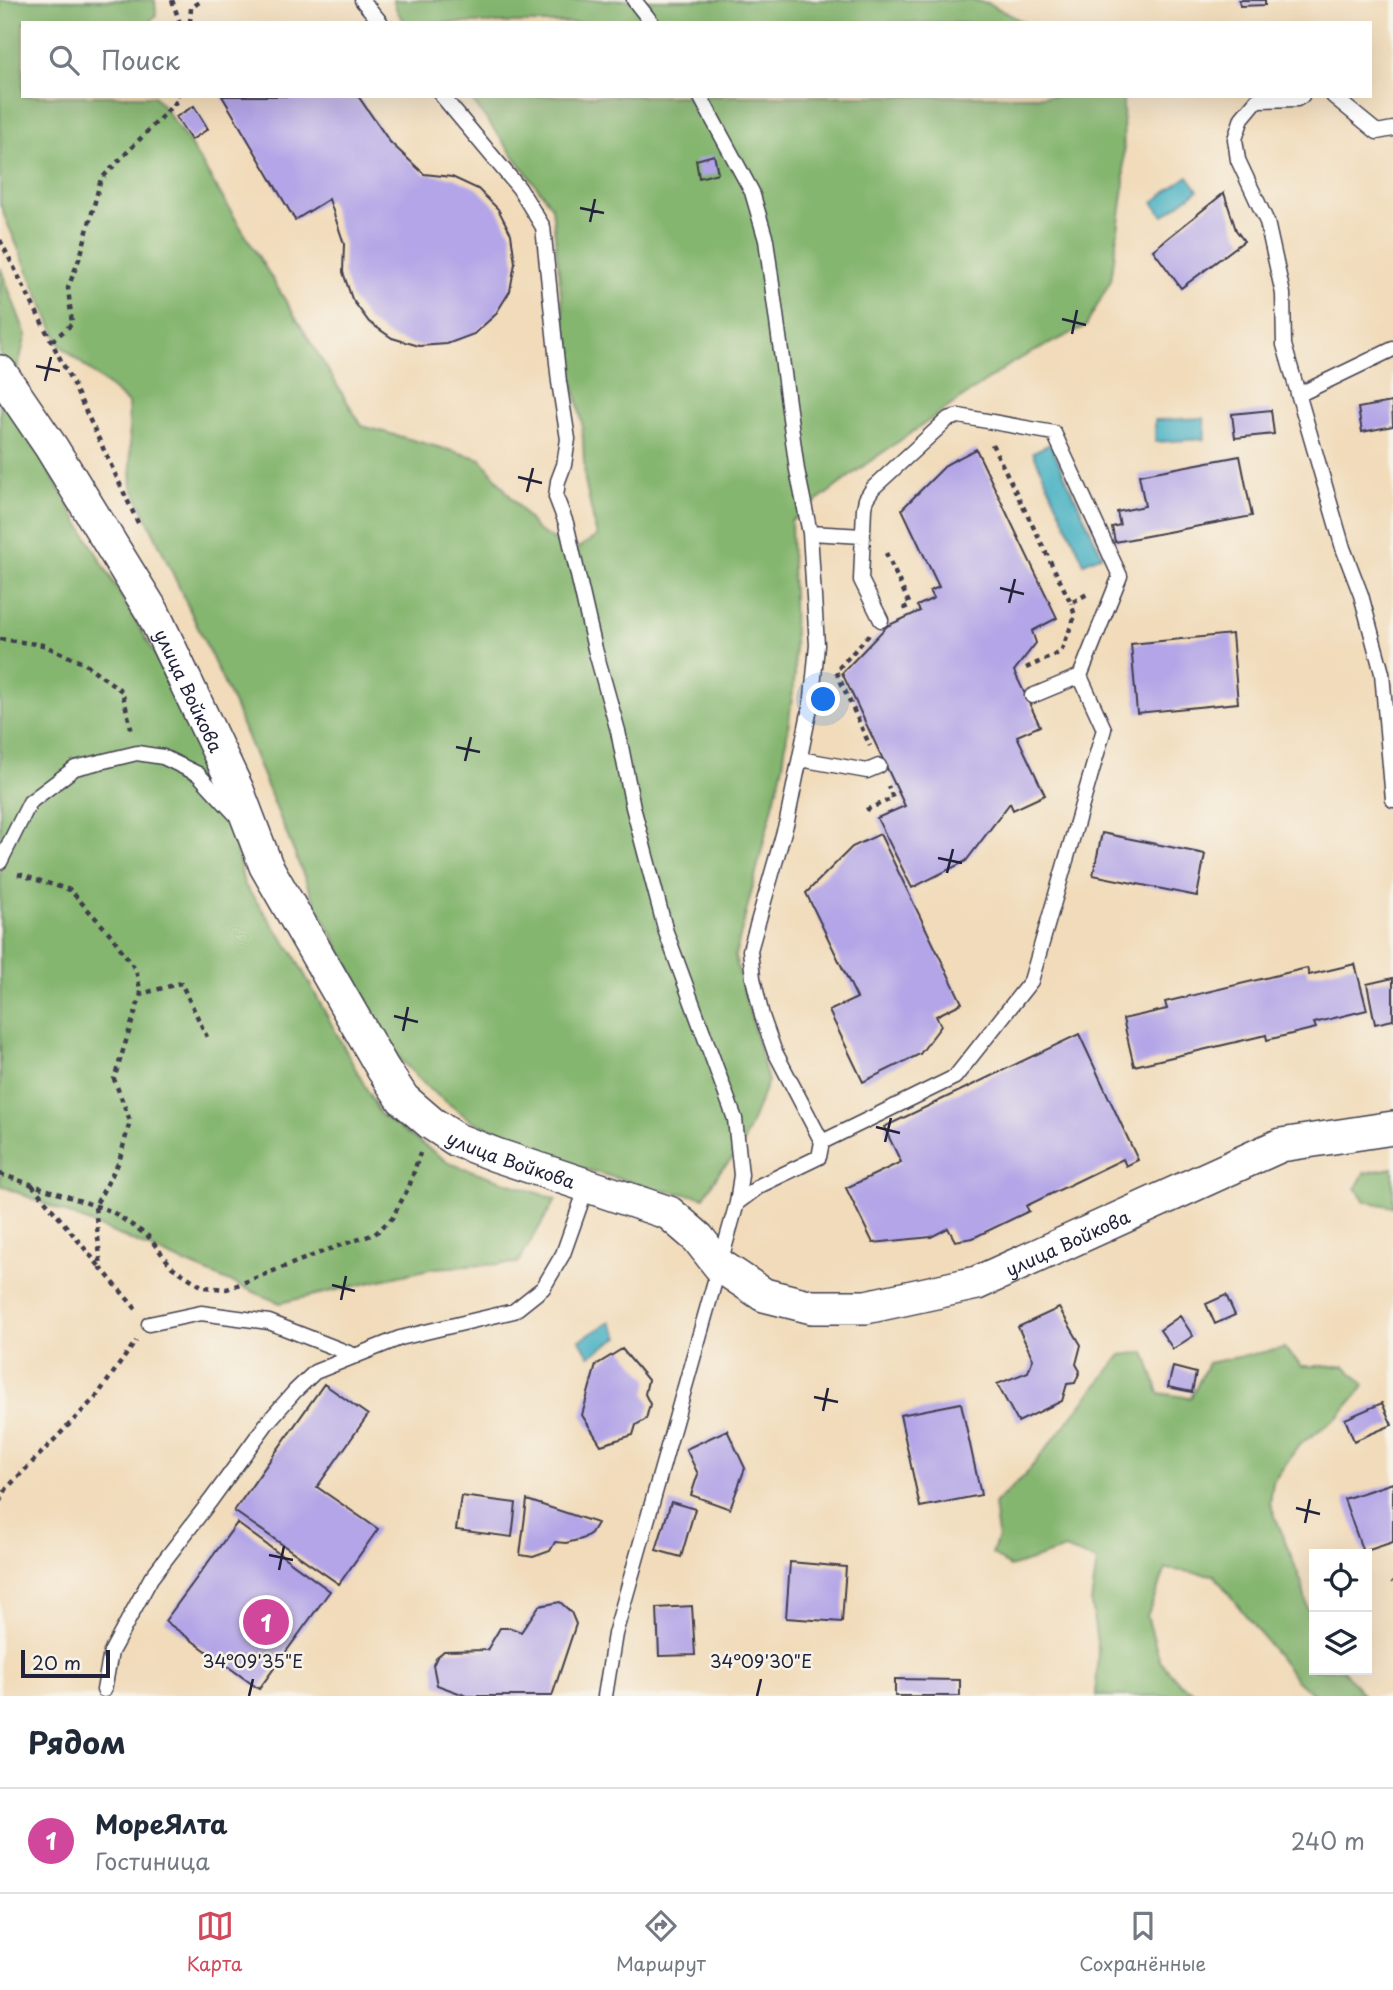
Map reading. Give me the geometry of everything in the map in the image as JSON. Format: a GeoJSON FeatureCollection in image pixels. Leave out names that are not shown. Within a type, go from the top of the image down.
{"type":"FeatureCollection","features":[{"type":"Feature","properties":{"kind":"street","name":"улица Войкова"},"geometry":{"type":"LineString","coordinates":[[0,372],[51,447],[153,613],[237,790],[266,866],[383,1069],[403,1099],[457,1140],[669,1213],[698,1238],[719,1265],[764,1295],[812,1307],[866,1307],[977,1283],[1281,1144],[1393,1128]]}},
{"type":"Feature","properties":{"kind":"lane"},"geometry":{"type":"LineString","coordinates":[[362,0],[379,21]]}},
{"type":"Feature","properties":{"kind":"lane"},"geometry":{"type":"LineString","coordinates":[[634,0],[650,21]]}},
{"type":"Feature","properties":{"kind":"lane"},"geometry":{"type":"LineString","coordinates":[[444,98],[519,188],[543,227],[559,382],[568,439],[556,498],[566,523],[595,649],[618,731],[633,807],[666,932],[735,1119],[741,1175],[737,1203],[615,1634],[606,1696]]}},
{"type":"Feature","properties":{"kind":"lane"},"geometry":{"type":"LineString","coordinates":[[701,98],[752,192],[765,240],[797,470],[810,533],[817,645],[812,698],[787,821],[750,950],[756,990],[774,1050],[821,1142],[819,1157],[761,1185],[737,1203]]}},
{"type":"Feature","properties":{"kind":"lane"},"geometry":{"type":"LineString","coordinates":[[1299,98],[1256,100],[1242,118],[1236,139],[1238,160],[1267,222],[1283,294],[1284,345],[1342,548],[1364,608],[1382,673],[1393,800]]}},
{"type":"Feature","properties":{"kind":"lane"},"geometry":{"type":"LineString","coordinates":[[1335,98],[1377,132],[1393,129]]}},
{"type":"Feature","properties":{"kind":"lane"},"geometry":{"type":"LineString","coordinates":[[1298,396],[1393,349]]}},
{"type":"Feature","properties":{"kind":"lane"},"geometry":{"type":"LineString","coordinates":[[881,620],[862,580],[866,499],[873,488],[948,419],[959,416],[1054,433],[1120,576],[1080,676],[1032,696]]}},
{"type":"Feature","properties":{"kind":"lane"},"geometry":{"type":"LineString","coordinates":[[810,533],[863,536]]}},
{"type":"Feature","properties":{"kind":"lane"},"geometry":{"type":"LineString","coordinates":[[821,1142],[955,1077],[1031,981],[1104,729],[1080,676]]}},
{"type":"Feature","properties":{"kind":"lane"},"geometry":{"type":"LineString","coordinates":[[1384,704],[1393,690]]}},
{"type":"Feature","properties":{"kind":"lane"},"geometry":{"type":"LineString","coordinates":[[0,862],[30,803],[75,768],[137,753],[163,757],[198,774],[254,834]]}},
{"type":"Feature","properties":{"kind":"lane"},"geometry":{"type":"LineString","coordinates":[[800,759],[867,771],[879,766]]}},
{"type":"Feature","properties":{"kind":"lane"},"geometry":{"type":"LineString","coordinates":[[104,1690],[111,1652],[151,1578],[267,1423],[315,1372],[400,1338],[514,1311],[543,1288],[563,1254],[588,1185]]}},
{"type":"Feature","properties":{"kind":"lane"},"geometry":{"type":"LineString","coordinates":[[149,1324],[201,1313],[269,1321],[356,1356]]}},
{"type":"Feature","properties":{"kind":"path"},"geometry":{"type":"LineString","coordinates":[[172,0],[179,21]]}},
{"type":"Feature","properties":{"kind":"path"},"geometry":{"type":"LineString","coordinates":[[187,0],[191,8],[190,21]]}},
{"type":"Feature","properties":{"kind":"path"},"geometry":{"type":"LineString","coordinates":[[191,8],[202,0]]}},
{"type":"Feature","properties":{"kind":"path"},"geometry":{"type":"LineString","coordinates":[[52,341],[72,324],[68,288],[81,254],[101,179],[178,98]]}},
{"type":"Feature","properties":{"kind":"path"},"geometry":{"type":"LineString","coordinates":[[980,441],[991,443],[1075,616],[1061,652],[1026,668]]}},
{"type":"Feature","properties":{"kind":"path"},"geometry":{"type":"LineString","coordinates":[[866,810],[893,798],[836,671],[881,620],[910,605],[884,548]]}},
{"type":"Feature","properties":{"kind":"path"},"geometry":{"type":"LineString","coordinates":[[1071,603],[1120,576]]}},
{"type":"Feature","properties":{"kind":"path"},"geometry":{"type":"LineString","coordinates":[[0,639],[43,645],[85,664],[122,691],[137,753]]}},
{"type":"Feature","properties":{"kind":"path"},"geometry":{"type":"LineString","coordinates":[[12,872],[70,890],[111,935],[136,970],[141,994],[114,1079],[130,1121],[119,1162],[95,1206],[101,1268]]}},
{"type":"Feature","properties":{"kind":"path"},"geometry":{"type":"LineString","coordinates":[[141,994],[181,983],[207,1037]]}},
{"type":"Feature","properties":{"kind":"path"},"geometry":{"type":"LineString","coordinates":[[0,1174],[111,1211],[148,1236],[172,1266],[203,1287],[227,1289],[375,1234],[392,1218],[409,1187],[432,1123]]}},
{"type":"Feature","properties":{"kind":"path"},"geometry":{"type":"LineString","coordinates":[[0,1501],[8,1488],[96,1396],[149,1324],[30,1184]]}},
{"type":"Feature","properties":{"kind":"green space"},"geometry":{"type":"Polygon","coordinates":[[[0,0],[155,0],[156,15],[150,21],[21,21],[21,98],[156,98],[188,141],[362,426],[481,459],[537,530],[573,551],[597,536],[585,481],[582,422],[568,359],[552,207],[470,98],[1123,98],[1124,187],[1111,280],[1086,326],[1015,361],[866,464],[791,521],[795,675],[783,765],[735,957],[768,1081],[740,1151],[720,1171],[704,1197],[660,1190],[569,1165],[469,1119],[429,1089],[395,1054],[312,896],[234,705],[132,486],[128,403],[60,345],[0,204],[0,0]]]}},
{"type":"Feature","properties":{"kind":"green space"},"geometry":{"type":"Polygon","coordinates":[[[393,0],[970,0],[988,3],[1021,21],[404,21],[393,0]]]}},
{"type":"Feature","properties":{"kind":"green space"},"geometry":{"type":"Polygon","coordinates":[[[0,267],[26,335],[9,402],[156,656],[227,809],[244,884],[293,953],[380,1114],[449,1163],[556,1199],[518,1263],[434,1268],[280,1303],[0,1185],[0,267]]]}},
{"type":"Feature","properties":{"kind":"green space"},"geometry":{"type":"Polygon","coordinates":[[[1393,1168],[1393,1207],[1365,1201],[1356,1188],[1364,1173],[1393,1168]]]}},
{"type":"Feature","properties":{"kind":"green space"},"geometry":{"type":"Polygon","coordinates":[[[1284,1348],[1302,1366],[1345,1366],[1365,1385],[1339,1416],[1299,1445],[1273,1482],[1270,1503],[1301,1581],[1309,1613],[1309,1675],[1347,1675],[1364,1696],[1315,1696],[1298,1682],[1214,1575],[1166,1569],[1147,1616],[1160,1661],[1181,1685],[1202,1696],[1096,1696],[1098,1649],[1091,1603],[1097,1561],[1065,1549],[1010,1567],[992,1554],[998,1537],[994,1504],[1025,1475],[1121,1355],[1145,1352],[1159,1393],[1191,1398],[1208,1363],[1284,1348]]]}},
{"type":"Feature","properties":{"kind":"water"},"geometry":{"type":"Polygon","coordinates":[[[1188,176],[1198,190],[1163,216],[1153,202],[1188,176]]]}},
{"type":"Feature","properties":{"kind":"water"},"geometry":{"type":"Polygon","coordinates":[[[1204,418],[1205,439],[1155,442],[1155,420],[1204,418]]]}},
{"type":"Feature","properties":{"kind":"water"},"geometry":{"type":"Polygon","coordinates":[[[1050,444],[1102,555],[1084,563],[1033,452],[1050,444]]]}},
{"type":"Feature","properties":{"kind":"water"},"geometry":{"type":"Polygon","coordinates":[[[610,1322],[619,1337],[589,1356],[580,1340],[610,1322]]]}},
{"type":"Feature","properties":{"kind":"building"},"geometry":{"type":"Polygon","coordinates":[[[1239,0],[1265,0],[1265,5],[1240,6],[1239,0]]]}},
{"type":"Feature","properties":{"kind":"building"},"geometry":{"type":"Polygon","coordinates":[[[223,98],[359,98],[390,142],[424,174],[452,177],[478,189],[498,209],[511,234],[515,263],[510,291],[495,315],[474,334],[447,344],[419,346],[392,338],[369,322],[352,299],[343,272],[344,244],[329,199],[295,220],[223,98]]]}},
{"type":"Feature","properties":{"kind":"building"},"geometry":{"type":"Polygon","coordinates":[[[194,106],[208,129],[191,140],[176,117],[194,106]]]}},
{"type":"Feature","properties":{"kind":"building"},"geometry":{"type":"Polygon","coordinates":[[[714,155],[718,173],[699,178],[696,160],[714,155]]]}},
{"type":"Feature","properties":{"kind":"building"},"geometry":{"type":"Polygon","coordinates":[[[1224,193],[1236,230],[1244,241],[1181,288],[1153,250],[1224,193]]]}},
{"type":"Feature","properties":{"kind":"building"},"geometry":{"type":"Polygon","coordinates":[[[1392,402],[1393,426],[1362,432],[1358,408],[1392,402]]]}},
{"type":"Feature","properties":{"kind":"building"},"geometry":{"type":"Polygon","coordinates":[[[1271,410],[1274,434],[1235,438],[1232,414],[1271,410]]]}},
{"type":"Feature","properties":{"kind":"building"},"geometry":{"type":"Polygon","coordinates":[[[976,449],[1057,618],[1032,631],[1036,643],[1014,671],[1040,726],[1017,736],[1045,795],[1013,810],[1010,803],[966,861],[912,888],[877,818],[905,806],[842,673],[887,626],[920,611],[917,606],[934,598],[930,591],[939,587],[902,509],[947,464],[976,449]]]}},
{"type":"Feature","properties":{"kind":"building"},"geometry":{"type":"Polygon","coordinates":[[[1240,456],[1252,516],[1115,542],[1112,527],[1120,525],[1117,512],[1145,506],[1139,475],[1240,456]]]}},
{"type":"Feature","properties":{"kind":"building"},"geometry":{"type":"Polygon","coordinates":[[[1232,634],[1238,703],[1137,713],[1131,644],[1232,634]]]}},
{"type":"Feature","properties":{"kind":"building"},"geometry":{"type":"Polygon","coordinates":[[[1102,833],[1205,854],[1197,896],[1093,875],[1102,833]]]}},
{"type":"Feature","properties":{"kind":"building"},"geometry":{"type":"Polygon","coordinates":[[[880,834],[962,1003],[936,1016],[941,1026],[920,1054],[863,1082],[829,1011],[857,998],[806,893],[852,847],[880,834]]]}},
{"type":"Feature","properties":{"kind":"building"},"geometry":{"type":"Polygon","coordinates":[[[1355,964],[1367,1010],[1314,1023],[1316,1028],[1267,1040],[1266,1035],[1134,1066],[1123,1019],[1167,1009],[1165,1002],[1307,968],[1309,975],[1355,964]]]}},
{"type":"Feature","properties":{"kind":"building"},"geometry":{"type":"Polygon","coordinates":[[[1393,978],[1393,1020],[1375,1024],[1367,984],[1393,978]]]}},
{"type":"Feature","properties":{"kind":"building"},"geometry":{"type":"Polygon","coordinates":[[[1079,1034],[1138,1160],[1126,1166],[1123,1159],[1026,1206],[1029,1211],[973,1238],[955,1241],[948,1228],[931,1237],[873,1243],[846,1188],[901,1162],[884,1127],[1079,1034]]]}},
{"type":"Feature","properties":{"kind":"building"},"geometry":{"type":"Polygon","coordinates":[[[1226,1295],[1235,1315],[1215,1324],[1206,1304],[1226,1295]]]}},
{"type":"Feature","properties":{"kind":"building"},"geometry":{"type":"Polygon","coordinates":[[[1059,1308],[1081,1345],[1076,1364],[1080,1371],[1075,1383],[1067,1384],[1062,1401],[1018,1422],[997,1384],[1028,1372],[1033,1359],[1018,1327],[1059,1308]]]}},
{"type":"Feature","properties":{"kind":"building"},"geometry":{"type":"Polygon","coordinates":[[[1180,1316],[1193,1336],[1173,1349],[1160,1330],[1180,1316]]]}},
{"type":"Feature","properties":{"kind":"building"},"geometry":{"type":"Polygon","coordinates":[[[622,1349],[648,1380],[645,1394],[650,1404],[646,1419],[636,1425],[633,1435],[601,1445],[582,1415],[596,1365],[622,1349]]]}},
{"type":"Feature","properties":{"kind":"building"},"geometry":{"type":"Polygon","coordinates":[[[1173,1367],[1196,1373],[1192,1392],[1168,1387],[1173,1367]]]}},
{"type":"Feature","properties":{"kind":"building"},"geometry":{"type":"Polygon","coordinates":[[[324,1384],[368,1415],[317,1487],[378,1529],[339,1584],[234,1511],[324,1384]]]}},
{"type":"Feature","properties":{"kind":"building"},"geometry":{"type":"Polygon","coordinates":[[[961,1403],[981,1495],[920,1507],[900,1415],[961,1403]]]}},
{"type":"Feature","properties":{"kind":"building"},"geometry":{"type":"Polygon","coordinates":[[[1382,1403],[1392,1425],[1354,1441],[1345,1419],[1382,1403]]]}},
{"type":"Feature","properties":{"kind":"building"},"geometry":{"type":"Polygon","coordinates":[[[727,1430],[745,1468],[730,1509],[691,1495],[698,1474],[686,1449],[727,1430]]]}},
{"type":"Feature","properties":{"kind":"building"},"geometry":{"type":"Polygon","coordinates":[[[1393,1483],[1393,1542],[1372,1549],[1362,1549],[1344,1499],[1393,1483]]]}},
{"type":"Feature","properties":{"kind":"building"},"geometry":{"type":"Polygon","coordinates":[[[461,1496],[516,1503],[512,1537],[456,1530],[461,1496]]]}},
{"type":"Feature","properties":{"kind":"building"},"geometry":{"type":"Polygon","coordinates":[[[527,1500],[597,1523],[591,1533],[582,1539],[566,1543],[555,1542],[550,1551],[533,1557],[520,1555],[527,1500]]]}},
{"type":"Feature","properties":{"kind":"building"},"geometry":{"type":"Polygon","coordinates":[[[671,1502],[695,1509],[681,1557],[656,1550],[671,1502]]]}},
{"type":"Feature","properties":{"kind":"building"},"geometry":{"type":"Polygon","coordinates":[[[237,1523],[330,1591],[259,1689],[165,1621],[237,1523]]]}},
{"type":"Feature","properties":{"kind":"building"},"geometry":{"type":"Polygon","coordinates":[[[790,1562],[846,1567],[842,1622],[786,1618],[790,1562]]]}},
{"type":"Feature","properties":{"kind":"building"},"geometry":{"type":"Polygon","coordinates":[[[560,1602],[571,1612],[576,1624],[552,1696],[467,1696],[437,1685],[433,1665],[444,1651],[487,1650],[500,1628],[521,1632],[539,1606],[560,1602]]]}},
{"type":"Feature","properties":{"kind":"building"},"geometry":{"type":"Polygon","coordinates":[[[692,1606],[695,1655],[659,1656],[657,1608],[692,1606]]]}},
{"type":"Feature","properties":{"kind":"building"},"geometry":{"type":"Polygon","coordinates":[[[895,1679],[960,1680],[960,1696],[895,1696],[895,1679]]]}},
{"type":"Feature","properties":{"kind":"place","name":"МореЯлта"},"geometry":{"type":"Point","coordinates":[266,1622]}}]}
